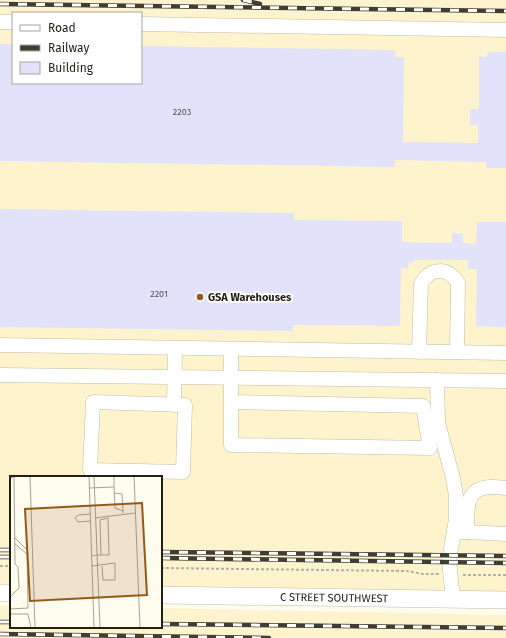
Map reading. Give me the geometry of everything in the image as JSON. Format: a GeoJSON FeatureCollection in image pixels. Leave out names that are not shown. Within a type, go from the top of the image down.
{"type":"FeatureCollection","features":[{"type":"Feature","properties":{"kind":"main road","name":"C STREET SOUTHWEST"},"geometry":{"type":"LineString","coordinates":[[162,595],[506,600]]}},
{"type":"Feature","properties":{"kind":"lane"},"geometry":{"type":"LineString","coordinates":[[0,22],[12,22]]}},
{"type":"Feature","properties":{"kind":"lane"},"geometry":{"type":"LineString","coordinates":[[142,24],[506,30]]}},
{"type":"Feature","properties":{"kind":"lane"},"geometry":{"type":"LineString","coordinates":[[419,352],[421,284],[424,278],[436,271],[449,273],[458,283],[457,352]]}},
{"type":"Feature","properties":{"kind":"lane"},"geometry":{"type":"LineString","coordinates":[[0,345],[506,353]]}},
{"type":"Feature","properties":{"kind":"lane"},"geometry":{"type":"LineString","coordinates":[[174,405],[175,348]]}},
{"type":"Feature","properties":{"kind":"lane"},"geometry":{"type":"LineString","coordinates":[[231,349],[231,378],[231,402],[231,445],[430,448],[424,406],[231,402]]}},
{"type":"Feature","properties":{"kind":"lane"},"geometry":{"type":"LineString","coordinates":[[0,375],[506,381]]}},
{"type":"Feature","properties":{"kind":"lane"},"geometry":{"type":"LineString","coordinates":[[437,380],[438,423],[453,478],[456,496],[456,518],[460,532]]}},
{"type":"Feature","properties":{"kind":"lane"},"geometry":{"type":"LineString","coordinates":[[93,402],[174,405],[185,405],[183,472],[90,470],[93,402]]}},
{"type":"Feature","properties":{"kind":"lane"},"geometry":{"type":"LineString","coordinates":[[453,600],[449,561],[460,532],[469,501],[477,490],[484,488],[506,488]]}},
{"type":"Feature","properties":{"kind":"lane"},"geometry":{"type":"LineString","coordinates":[[460,532],[506,534]]}},
{"type":"Feature","properties":{"kind":"path"},"geometry":{"type":"LineString","coordinates":[[162,568],[407,571],[432,574]]}},
{"type":"Feature","properties":{"kind":"path"},"geometry":{"type":"LineString","coordinates":[[473,575],[506,575]]}},
{"type":"Feature","properties":{"kind":"shaded area"},"geometry":{"type":"Polygon","coordinates":[[[0,0],[506,0],[506,595],[162,598],[162,476],[10,476],[10,600],[0,600],[0,0]]]}},
{"type":"Feature","properties":{"kind":"shaded area"},"geometry":{"type":"Polygon","coordinates":[[[0,606],[10,606],[10,628],[162,628],[162,608],[506,615],[506,638],[0,638],[0,606]]]}},
{"type":"Feature","properties":{"kind":"building"},"geometry":{"type":"Polygon","coordinates":[[[0,44],[12,44],[12,84],[142,84],[142,46],[395,50],[395,57],[404,57],[403,142],[478,143],[478,125],[470,125],[470,109],[479,109],[479,56],[487,57],[488,52],[506,52],[506,168],[486,168],[486,162],[395,160],[395,167],[0,161],[0,44]]]}},
{"type":"Feature","properties":{"kind":"building","name":"GSA Warehouses"},"geometry":{"type":"Polygon","coordinates":[[[0,209],[294,213],[294,220],[402,221],[402,242],[452,243],[452,233],[463,234],[463,243],[476,244],[477,222],[506,222],[506,327],[476,326],[477,269],[468,269],[468,260],[414,260],[414,263],[409,263],[408,269],[401,268],[400,326],[293,325],[293,331],[0,327],[0,209]]]}},
{"type":"Feature","properties":{"kind":"railway"},"geometry":{"type":"LineString","coordinates":[[243,0],[260,4]]}},
{"type":"Feature","properties":{"kind":"railway"},"geometry":{"type":"LineString","coordinates":[[0,4],[506,11]]}},
{"type":"Feature","properties":{"kind":"railway"},"geometry":{"type":"LineString","coordinates":[[0,550],[10,550]]}},
{"type":"Feature","properties":{"kind":"railway"},"geometry":{"type":"LineString","coordinates":[[162,552],[506,556]]}},
{"type":"Feature","properties":{"kind":"railway"},"geometry":{"type":"LineString","coordinates":[[0,557],[10,557]]}},
{"type":"Feature","properties":{"kind":"railway"},"geometry":{"type":"LineString","coordinates":[[162,558],[506,563]]}},
{"type":"Feature","properties":{"kind":"railway"},"geometry":{"type":"LineString","coordinates":[[0,622],[10,622]]}},
{"type":"Feature","properties":{"kind":"railway"},"geometry":{"type":"LineString","coordinates":[[162,624],[506,628]]}},
{"type":"Feature","properties":{"kind":"railway"},"geometry":{"type":"LineString","coordinates":[[0,634],[269,638]]}},
{"type":"Feature","properties":{"kind":"place","name":"GSA Warehouses"},"geometry":{"type":"Point","coordinates":[200,297]}}]}
